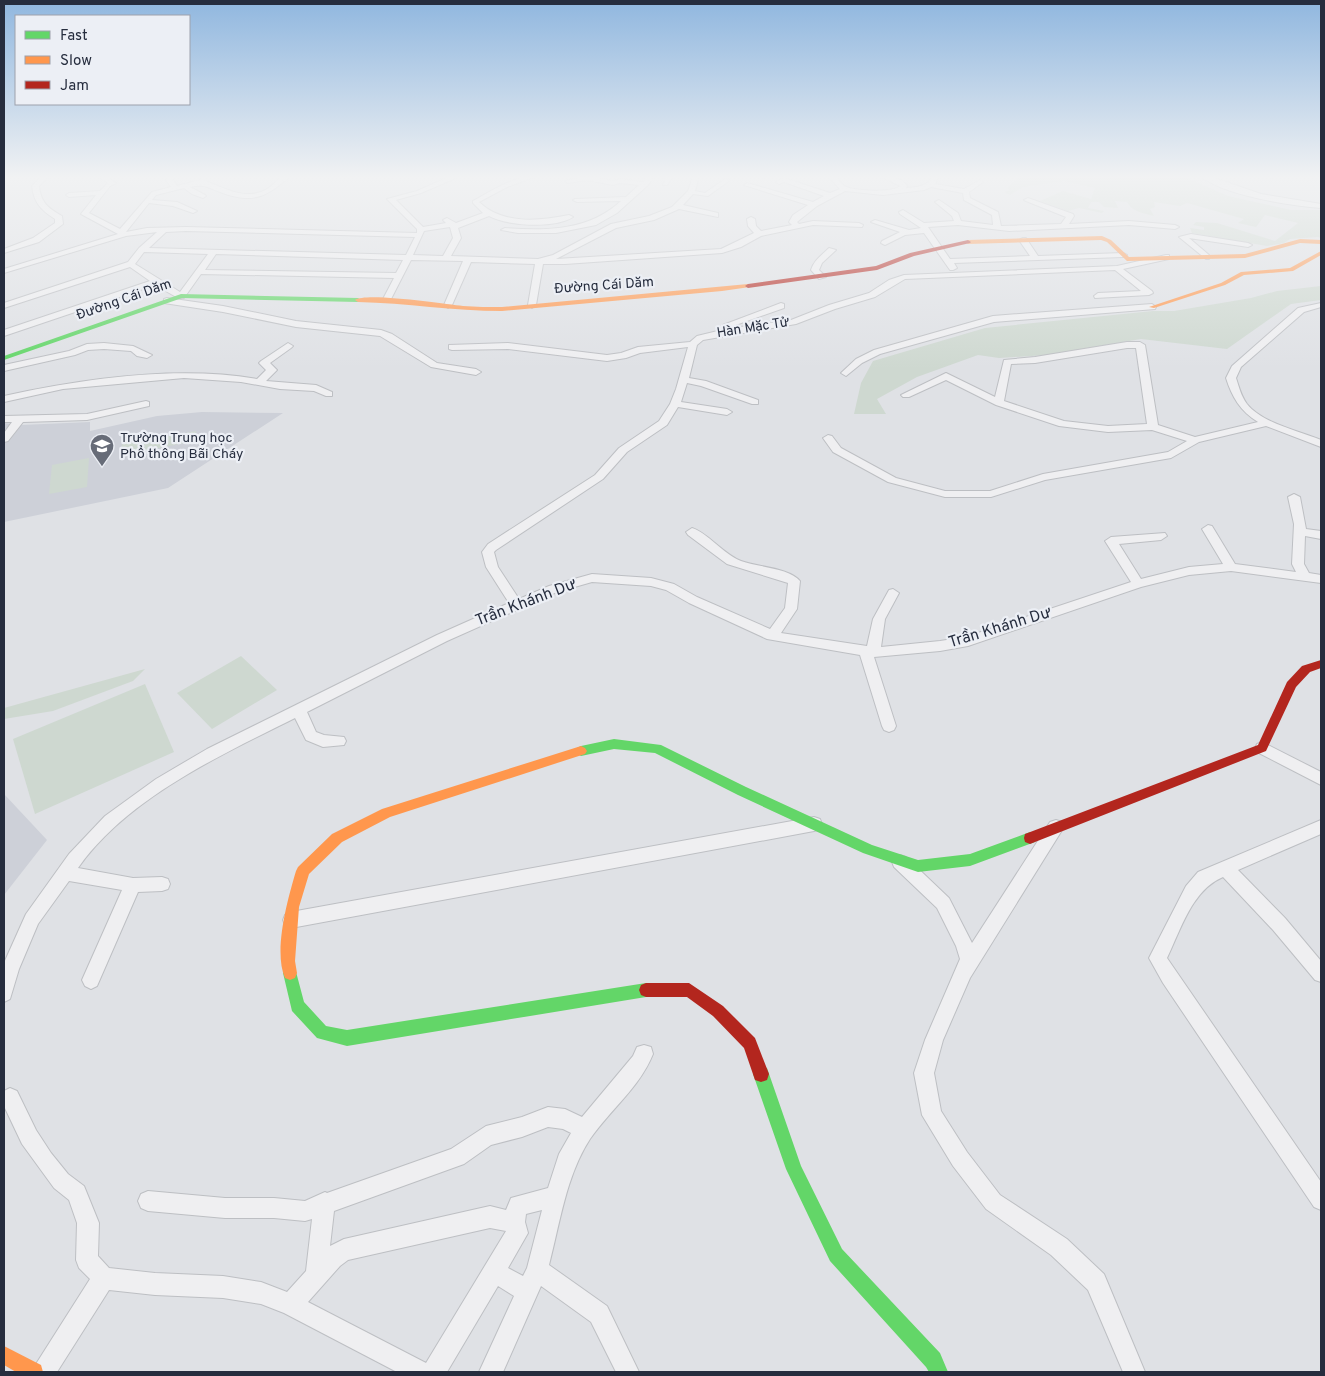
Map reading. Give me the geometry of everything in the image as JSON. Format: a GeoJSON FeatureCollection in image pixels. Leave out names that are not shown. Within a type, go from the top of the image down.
{"type":"FeatureCollection","features":[{"type":"Feature","properties":{"kind":"street"},"geometry":{"type":"LineString","coordinates":[[4,250],[35,240]]}},
{"type":"Feature","properties":{"kind":"street"},"geometry":{"type":"LineString","coordinates":[[4,271],[100,240]]}},
{"type":"Feature","properties":{"kind":"street"},"geometry":{"type":"LineString","coordinates":[[4,306],[131,264],[153,240]]}},
{"type":"Feature","properties":{"kind":"street"},"geometry":{"type":"LineString","coordinates":[[387,299],[410,258],[416,240]]}},
{"type":"Feature","properties":{"kind":"street"},"geometry":{"type":"LineString","coordinates":[[446,258],[456,240]]}},
{"type":"Feature","properties":{"kind":"street"},"geometry":{"type":"LineString","coordinates":[[539,261],[556,257],[590,240]]}},
{"type":"Feature","properties":{"kind":"street"},"geometry":{"type":"LineString","coordinates":[[142,250],[580,262],[716,251],[738,245],[747,240]]}},
{"type":"Feature","properties":{"kind":"street"},"geometry":{"type":"LineString","coordinates":[[885,243],[891,240]]}},
{"type":"Feature","properties":{"kind":"street"},"geometry":{"type":"LineString","coordinates":[[932,240],[958,275]]}},
{"type":"Feature","properties":{"kind":"street","name":"Đường Cái Dăm"},"geometry":{"type":"LineString","coordinates":[[4,358],[181,296],[338,300],[387,299],[448,305],[466,309],[488,309],[658,297],[822,277],[877,268],[912,254],[964,242],[1018,240]]}},
{"type":"Feature","properties":{"kind":"street"},"geometry":{"type":"LineString","coordinates":[[1024,240],[1036,258]]}},
{"type":"Feature","properties":{"kind":"street"},"geometry":{"type":"LineString","coordinates":[[1107,240],[1123,255],[1131,259],[1245,256],[1300,242],[1321,242]]}},
{"type":"Feature","properties":{"kind":"street"},"geometry":{"type":"LineString","coordinates":[[1187,240],[1206,257]]}},
{"type":"Feature","properties":{"kind":"street"},"geometry":{"type":"LineString","coordinates":[[1218,240],[1248,245]]}},
{"type":"Feature","properties":{"kind":"street"},"geometry":{"type":"LineString","coordinates":[[822,277],[815,268],[832,250]]}},
{"type":"Feature","properties":{"kind":"street"},"geometry":{"type":"LineString","coordinates":[[131,264],[156,282],[181,296],[214,252]]}},
{"type":"Feature","properties":{"kind":"street"},"geometry":{"type":"LineString","coordinates":[[846,373],[858,361],[877,352],[993,319],[1152,307],[1223,284],[1243,273],[1298,268],[1304,262],[1321,253]]}},
{"type":"Feature","properties":{"kind":"street"},"geometry":{"type":"LineString","coordinates":[[949,261],[1123,255]]}},
{"type":"Feature","properties":{"kind":"street","name":"Hàn Mặc Tử"},"geometry":{"type":"LineString","coordinates":[[692,344],[708,335],[793,322],[832,307],[872,295],[892,282],[904,277],[1117,268],[1167,257]]}},
{"type":"Feature","properties":{"kind":"street"},"geometry":{"type":"LineString","coordinates":[[448,305],[468,259]]}},
{"type":"Feature","properties":{"kind":"street"},"geometry":{"type":"LineString","coordinates":[[532,305],[539,261]]}},
{"type":"Feature","properties":{"kind":"street"},"geometry":{"type":"LineString","coordinates":[[1098,296],[1149,293],[1117,268]]}},
{"type":"Feature","properties":{"kind":"street"},"geometry":{"type":"LineString","coordinates":[[199,272],[400,276]]}},
{"type":"Feature","properties":{"kind":"street"},"geometry":{"type":"LineString","coordinates":[[4,333],[156,282]]}},
{"type":"Feature","properties":{"kind":"street"},"geometry":{"type":"LineString","coordinates":[[167,301],[223,309],[296,324],[382,334],[395,340],[434,365],[476,372]]}},
{"type":"Feature","properties":{"kind":"street"},"geometry":{"type":"LineString","coordinates":[[1321,305],[1301,310],[1243,360],[1237,366],[1231,378],[1238,397],[1249,412],[1321,444]]}},
{"type":"Feature","properties":{"kind":"street"},"geometry":{"type":"LineString","coordinates":[[708,335],[727,325],[781,306]]}},
{"type":"Feature","properties":{"kind":"street"},"geometry":{"type":"LineString","coordinates":[[452,347],[508,346],[606,358],[623,356],[638,350],[692,344],[675,404],[663,423],[623,450],[599,477],[492,546],[488,552],[492,567],[516,604]]}},
{"type":"Feature","properties":{"kind":"street"},"geometry":{"type":"LineString","coordinates":[[1000,403],[1007,362],[1035,360],[1127,345],[1140,345],[1153,426]]}},
{"type":"Feature","properties":{"kind":"street"},"geometry":{"type":"LineString","coordinates":[[4,368],[72,353],[87,347],[104,346],[133,349],[140,354],[147,355]]}},
{"type":"Feature","properties":{"kind":"street"},"geometry":{"type":"LineString","coordinates":[[260,381],[272,370],[264,363],[288,346]]}},
{"type":"Feature","properties":{"kind":"street"},"geometry":{"type":"LineString","coordinates":[[4,399],[63,386],[184,375],[260,381],[280,386],[316,388],[329,394]]}},
{"type":"Feature","properties":{"kind":"street"},"geometry":{"type":"LineString","coordinates":[[906,395],[946,376],[1000,403],[1063,424],[1108,429],[1153,426],[1195,440]]}},
{"type":"Feature","properties":{"kind":"street"},"geometry":{"type":"LineString","coordinates":[[683,380],[703,383],[755,402]]}},
{"type":"Feature","properties":{"kind":"street"},"geometry":{"type":"LineString","coordinates":[[4,419],[87,417],[146,404]]}},
{"type":"Feature","properties":{"kind":"street"},"geometry":{"type":"LineString","coordinates":[[675,404],[727,412]]}},
{"type":"Feature","properties":{"kind":"street"},"geometry":{"type":"LineString","coordinates":[[4,438],[20,419]]}},
{"type":"Feature","properties":{"kind":"street"},"geometry":{"type":"LineString","coordinates":[[828,438],[837,450],[892,480],[945,494],[991,494],[1044,477],[1171,455],[1195,440],[1269,422]]}},
{"type":"Feature","properties":{"kind":"street"},"geometry":{"type":"LineString","coordinates":[[1294,497],[1300,524],[1298,564],[1305,578]]}},
{"type":"Feature","properties":{"kind":"street"},"geometry":{"type":"LineString","coordinates":[[1208,529],[1231,567]]}},
{"type":"Feature","properties":{"kind":"street"},"geometry":{"type":"LineString","coordinates":[[1299,531],[1321,536]]}},
{"type":"Feature","properties":{"kind":"street"},"geometry":{"type":"LineString","coordinates":[[692,532],[724,557],[760,571],[785,576],[794,581],[790,609],[772,636]]}},
{"type":"Feature","properties":{"kind":"street"},"geometry":{"type":"LineString","coordinates":[[1138,584],[1111,541],[1161,536]]}},
{"type":"Feature","properties":{"kind":"street","name":"Trần Khánh Dư"},"geometry":{"type":"LineString","coordinates":[[4,993],[10,968],[32,919],[65,873],[111,821],[161,783],[212,753],[442,638],[553,589],[592,578],[651,582],[670,587],[693,600],[772,636],[870,652],[940,646],[968,641],[1005,626],[1138,584],[1189,571],[1231,567],[1321,579]]}},
{"type":"Feature","properties":{"kind":"street"},"geometry":{"type":"LineString","coordinates":[[889,726],[870,652],[879,619],[893,593]]}},
{"type":"Feature","properties":{"kind":"street"},"geometry":{"type":"LineString","coordinates":[[939,1372],[934,1360],[836,1255],[794,1170],[750,1043],[718,1011],[689,990],[652,988],[347,1038],[322,1033],[297,1006],[288,961],[292,907],[303,871],[337,838],[386,813],[567,754],[614,744],[657,748],[742,791],[868,849],[918,866],[970,860],[1262,748],[1270,735],[1289,686],[1307,669],[1321,664]]}},
{"type":"Feature","properties":{"kind":"street"},"geometry":{"type":"LineString","coordinates":[[299,710],[311,736],[323,741],[339,741]]}},
{"type":"Feature","properties":{"kind":"street"},"geometry":{"type":"LineString","coordinates":[[1262,748],[1321,779]]}},
{"type":"Feature","properties":{"kind":"street"},"geometry":{"type":"LineString","coordinates":[[291,920],[814,824]]}},
{"type":"Feature","properties":{"kind":"street"},"geometry":{"type":"LineString","coordinates":[[963,972],[1056,827]]}},
{"type":"Feature","properties":{"kind":"street"},"geometry":{"type":"LineString","coordinates":[[1321,827],[1204,877],[1192,891],[1158,958],[1169,978],[1321,1200]]}},
{"type":"Feature","properties":{"kind":"street"},"geometry":{"type":"LineString","coordinates":[[896,858],[943,903],[964,944],[969,959],[934,1040],[924,1073],[932,1114],[960,1159],[993,1202],[1059,1247],[1096,1282],[1134,1372]]}},
{"type":"Feature","properties":{"kind":"street"},"geometry":{"type":"LineString","coordinates":[[1225,868],[1278,924],[1321,974]]}},
{"type":"Feature","properties":{"kind":"street"},"geometry":{"type":"LineString","coordinates":[[65,873],[133,885],[162,884]]}},
{"type":"Feature","properties":{"kind":"street"},"geometry":{"type":"LineString","coordinates":[[91,980],[133,885]]}},
{"type":"Feature","properties":{"kind":"street"},"geometry":{"type":"LineString","coordinates":[[491,1372],[537,1270],[555,1196],[566,1161],[584,1131],[640,1063],[644,1054]]}},
{"type":"Feature","properties":{"kind":"street"},"geometry":{"type":"LineString","coordinates":[[10,1098],[21,1122],[44,1160],[61,1180],[78,1193],[88,1223],[87,1260],[104,1278],[155,1284],[223,1287],[261,1293],[291,1304],[389,1358],[420,1372]]}},
{"type":"Feature","properties":{"kind":"street"},"geometry":{"type":"LineString","coordinates":[[148,1201],[224,1208],[274,1208],[305,1211],[325,1202],[457,1157],[486,1136],[522,1127],[548,1117],[565,1120],[575,1124],[584,1131]]}},
{"type":"Feature","properties":{"kind":"street"},"geometry":{"type":"LineString","coordinates":[[434,1372],[517,1233],[514,1222],[518,1205],[555,1196]]}},
{"type":"Feature","properties":{"kind":"street"},"geometry":{"type":"LineString","coordinates":[[315,1279],[325,1202]]}},
{"type":"Feature","properties":{"kind":"street"},"geometry":{"type":"LineString","coordinates":[[291,1304],[332,1258],[344,1250],[490,1217],[514,1222]]}},
{"type":"Feature","properties":{"kind":"street"},"geometry":{"type":"LineString","coordinates":[[537,1270],[599,1314],[628,1372]]}},
{"type":"Feature","properties":{"kind":"street"},"geometry":{"type":"LineString","coordinates":[[494,1272],[527,1291]]}},
{"type":"Feature","properties":{"kind":"street"},"geometry":{"type":"LineString","coordinates":[[44,1372],[104,1278]]}},
{"type":"Feature","properties":{"kind":"street"},"geometry":{"type":"LineString","coordinates":[[4,1355],[34,1372]]}},
{"type":"Feature","properties":{"kind":"shaded area"},"geometry":{"type":"Polygon","coordinates":[[[1234,240],[1272,240],[1288,240],[1284,243],[1267,246],[1234,240]]]}},
{"type":"Feature","properties":{"kind":"shaded area"},"geometry":{"type":"Polygon","coordinates":[[[1321,286],[1321,300],[1291,304],[1227,349],[1141,339],[1047,355],[999,358],[978,355],[917,377],[877,399],[886,414],[854,414],[861,383],[873,361],[985,328],[1153,311],[1174,311],[1251,298],[1277,291],[1321,286]]]}},
{"type":"Feature","properties":{"kind":"shaded area","name":"Trường Trung học Phổ thông Bãi Cháy"},"geometry":{"type":"Polygon","coordinates":[[[202,412],[283,413],[168,488],[4,522],[4,423],[21,425],[90,422],[90,431],[157,416],[202,412]]]}},
{"type":"Feature","properties":{"kind":"shaded area"},"geometry":{"type":"Polygon","coordinates":[[[196,431],[196,441],[121,455],[122,444],[196,431]]]}},
{"type":"Feature","properties":{"kind":"shaded area"},"geometry":{"type":"Polygon","coordinates":[[[89,458],[87,487],[49,494],[52,465],[89,458]]]}},
{"type":"Feature","properties":{"kind":"shaded area"},"geometry":{"type":"Polygon","coordinates":[[[241,656],[277,690],[212,729],[177,693],[241,656]]]}},
{"type":"Feature","properties":{"kind":"shaded area"},"geometry":{"type":"Polygon","coordinates":[[[145,669],[133,681],[53,711],[4,719],[4,708],[145,669]]]}},
{"type":"Feature","properties":{"kind":"shaded area"},"geometry":{"type":"Polygon","coordinates":[[[145,684],[174,752],[35,814],[13,739],[145,684]]]}},
{"type":"Feature","properties":{"kind":"shaded area"},"geometry":{"type":"Polygon","coordinates":[[[4,794],[47,840],[4,895],[4,794]]]}},
{"type":"Feature","properties":{"kind":"traffic: fast"},"geometry":{"type":"LineString","coordinates":[[4,358],[181,296],[358,300]]}},
{"type":"Feature","properties":{"kind":"traffic: fast"},"geometry":{"type":"LineString","coordinates":[[581,751],[614,744],[657,748],[742,791],[868,849],[918,866],[970,860],[1030,838]]}},
{"type":"Feature","properties":{"kind":"traffic: fast"},"geometry":{"type":"LineString","coordinates":[[290,973],[297,1006],[322,1033],[347,1038],[646,990]]}},
{"type":"Feature","properties":{"kind":"traffic: fast"},"geometry":{"type":"LineString","coordinates":[[761,1074],[794,1169],[836,1255],[933,1360],[939,1372]]}},
{"type":"Feature","properties":{"kind":"traffic: slow"},"geometry":{"type":"LineString","coordinates":[[968,242],[1028,240]]}},
{"type":"Feature","properties":{"kind":"traffic: slow"},"geometry":{"type":"LineString","coordinates":[[1107,240],[1127,259],[1245,256],[1300,241],[1321,242]]}},
{"type":"Feature","properties":{"kind":"traffic: slow"},"geometry":{"type":"LineString","coordinates":[[1152,307],[1223,284],[1243,273],[1291,270],[1321,253]]}},
{"type":"Feature","properties":{"kind":"traffic: slow"},"geometry":{"type":"LineString","coordinates":[[358,300],[502,309],[530,305],[670,295],[748,286]]}},
{"type":"Feature","properties":{"kind":"traffic: slow"},"geometry":{"type":"LineString","coordinates":[[290,973],[288,961],[292,907],[303,871],[337,838],[386,813],[581,751]]}},
{"type":"Feature","properties":{"kind":"traffic: slow"},"geometry":{"type":"LineString","coordinates":[[4,1355],[34,1372]]}},
{"type":"Feature","properties":{"kind":"traffic: jam"},"geometry":{"type":"LineString","coordinates":[[748,286],[877,268],[912,254],[968,242]]}},
{"type":"Feature","properties":{"kind":"traffic: jam"},"geometry":{"type":"LineString","coordinates":[[1030,838],[1262,748],[1291,685],[1306,669],[1321,664]]}},
{"type":"Feature","properties":{"kind":"traffic: jam"},"geometry":{"type":"LineString","coordinates":[[646,990],[689,990],[718,1011],[750,1043],[761,1074]]}},
{"type":"Feature","properties":{"kind":"place","name":"Trường Trung học Phổ thông Bãi Cháy"},"geometry":{"type":"Point","coordinates":[102,467]}}]}
